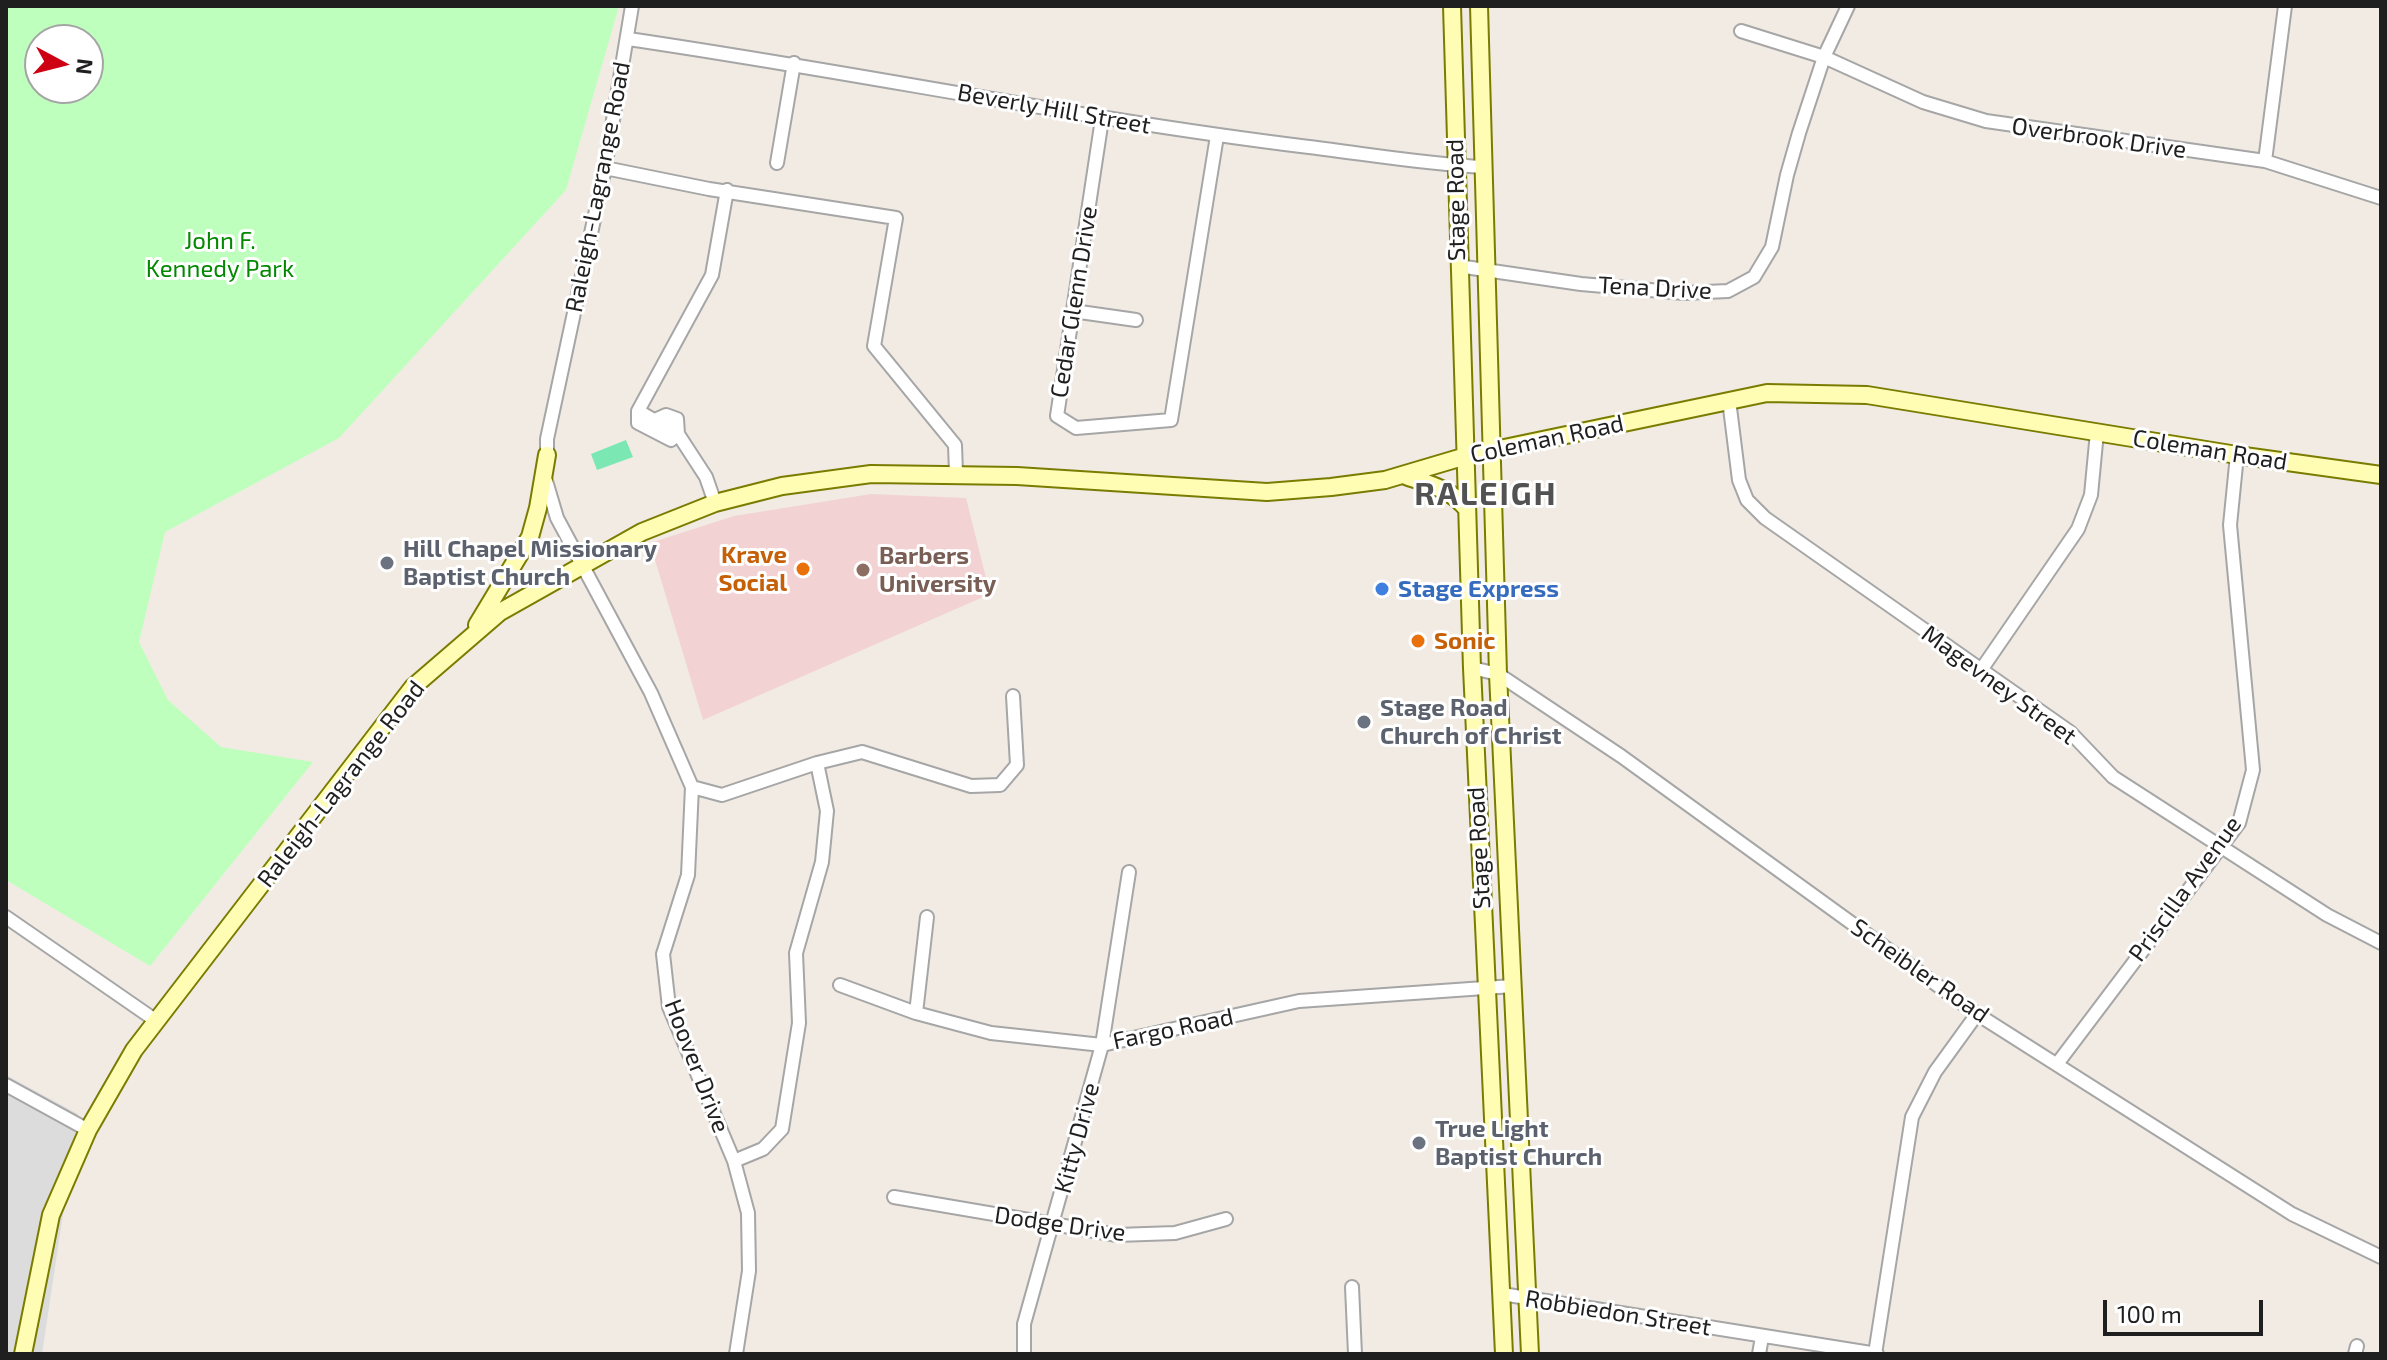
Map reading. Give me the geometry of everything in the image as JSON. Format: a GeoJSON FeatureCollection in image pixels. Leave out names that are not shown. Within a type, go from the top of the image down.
{"type":"FeatureCollection","features":[{"type":"Feature","properties":{"kind":"main road","name":"Stage Road"},"geometry":{"type":"LineString","coordinates":[[1452,6],[1472,668],[1504,1354]]}},
{"type":"Feature","properties":{"kind":"main road","name":"Stage Road"},"geometry":{"type":"LineString","coordinates":[[1479,6],[1498,674],[1530,1354]]}},
{"type":"Feature","properties":{"kind":"main road","name":"Coleman Road"},"geometry":{"type":"LineString","coordinates":[[581,564],[642,532],[715,503],[782,486],[871,474],[956,473],[1267,492],[1331,487],[1403,475],[1492,450],[1767,393],[1867,395],[2381,475]]}},
{"type":"Feature","properties":{"kind":"main road"},"geometry":{"type":"LineString","coordinates":[[467,640],[530,537],[547,455]]}},
{"type":"Feature","properties":{"kind":"main road"},"geometry":{"type":"LineString","coordinates":[[1403,475],[1444,489],[1467,509]]}},
{"type":"Feature","properties":{"kind":"main road","name":"Raleigh-Lagrange Road"},"geometry":{"type":"LineString","coordinates":[[23,1354],[51,1215],[88,1130],[155,1020],[413,687],[500,612],[581,564]]}},
{"type":"Feature","properties":{"kind":"street","name":"Raleigh-Lagrange Road"},"geometry":{"type":"LineString","coordinates":[[581,564],[557,518],[546,487],[547,439],[605,168],[632,6]]}},
{"type":"Feature","properties":{"kind":"street","name":"Tena Drive"},"geometry":{"type":"LineString","coordinates":[[1458,266],[1581,284],[1684,293],[1728,291],[1754,277],[1772,247],[1787,175],[1824,57],[1848,6]]}},
{"type":"Feature","properties":{"kind":"street"},"geometry":{"type":"LineString","coordinates":[[2265,161],[2285,6]]}},
{"type":"Feature","properties":{"kind":"street","name":"Overbrook Drive"},"geometry":{"type":"LineString","coordinates":[[1741,31],[1824,57],[1923,102],[1986,121],[2265,161],[2381,198]]}},
{"type":"Feature","properties":{"kind":"street","name":"Beverly Hill Street"},"geometry":{"type":"LineString","coordinates":[[628,39],[794,63],[1102,119],[1217,136],[1483,167]]}},
{"type":"Feature","properties":{"kind":"street"},"geometry":{"type":"LineString","coordinates":[[777,163],[794,63]]}},
{"type":"Feature","properties":{"kind":"street","name":"Cedar Glenn Drive"},"geometry":{"type":"LineString","coordinates":[[1102,119],[1057,416],[1076,428],[1171,420],[1217,136]]}},
{"type":"Feature","properties":{"kind":"street"},"geometry":{"type":"LineString","coordinates":[[605,168],[896,218],[874,346],[955,445],[956,473]]}},
{"type":"Feature","properties":{"kind":"street"},"geometry":{"type":"LineString","coordinates":[[678,434],[671,440],[650,431],[638,423],[638,411],[712,275],[727,190]]}},
{"type":"Feature","properties":{"kind":"street"},"geometry":{"type":"LineString","coordinates":[[1073,311],[1136,320]]}},
{"type":"Feature","properties":{"kind":"street","name":"Magevney Street"},"geometry":{"type":"LineString","coordinates":[[1729,400],[1739,480],[1747,500],[1765,518],[2070,732],[2113,777],[2327,915],[2381,943]]}},
{"type":"Feature","properties":{"kind":"street"},"geometry":{"type":"LineString","coordinates":[[638,411],[655,420],[666,415],[677,419],[678,434],[706,477],[715,503]]}},
{"type":"Feature","properties":{"kind":"street"},"geometry":{"type":"LineString","coordinates":[[1981,670],[2078,529],[2091,495],[2097,432]]}},
{"type":"Feature","properties":{"kind":"street","name":"Priscilla Avenue"},"geometry":{"type":"LineString","coordinates":[[2057,1064],[2239,823],[2253,770],[2230,525],[2237,455]]}},
{"type":"Feature","properties":{"kind":"street","name":"Hoover Drive"},"geometry":{"type":"LineString","coordinates":[[581,564],[651,693],[692,787],[688,875],[663,954],[669,1007],[734,1161],[748,1213],[749,1271],[736,1354]]}},
{"type":"Feature","properties":{"kind":"street","name":"Scheibler Road"},"geometry":{"type":"LineString","coordinates":[[1472,668],[1498,674],[1629,761],[1977,1014],[2292,1214],[2381,1257]]}},
{"type":"Feature","properties":{"kind":"street"},"geometry":{"type":"LineString","coordinates":[[692,787],[722,795],[817,763],[862,752],[971,786],[1000,785],[1017,765],[1013,696]]}},
{"type":"Feature","properties":{"kind":"street"},"geometry":{"type":"LineString","coordinates":[[734,1161],[763,1149],[782,1129],[799,1023],[796,953],[822,862],[827,811],[817,763]]}},
{"type":"Feature","properties":{"kind":"street","name":"Kitty Drive"},"geometry":{"type":"LineString","coordinates":[[1024,1354],[1024,1324],[1102,1045],[1129,872]]}},
{"type":"Feature","properties":{"kind":"street"},"geometry":{"type":"LineString","coordinates":[[6,917],[155,1020]]}},
{"type":"Feature","properties":{"kind":"street"},"geometry":{"type":"LineString","coordinates":[[916,1013],[927,917]]}},
{"type":"Feature","properties":{"kind":"street","name":"Fargo Road"},"geometry":{"type":"LineString","coordinates":[[840,985],[916,1013],[991,1033],[1102,1045],[1299,1001],[1513,986]]}},
{"type":"Feature","properties":{"kind":"street"},"geometry":{"type":"LineString","coordinates":[[1876,1354],[1912,1117],[1935,1072],[1977,1014]]}},
{"type":"Feature","properties":{"kind":"street"},"geometry":{"type":"LineString","coordinates":[[6,1085],[88,1130]]}},
{"type":"Feature","properties":{"kind":"street","name":"Dodge Drive"},"geometry":{"type":"LineString","coordinates":[[894,1197],[1117,1235],[1175,1233],[1226,1219]]}},
{"type":"Feature","properties":{"kind":"street"},"geometry":{"type":"LineString","coordinates":[[1352,1287],[1355,1354]]}},
{"type":"Feature","properties":{"kind":"street","name":"Robbiedon Street"},"geometry":{"type":"LineString","coordinates":[[1502,1294],[1876,1354]]}},
{"type":"Feature","properties":{"kind":"street"},"geometry":{"type":"LineString","coordinates":[[1759,1354],[1762,1337]]}},
{"type":"Feature","properties":{"kind":"shaded area"},"geometry":{"type":"Polygon","coordinates":[[[871,494],[966,498],[990,594],[703,720],[650,543],[734,516],[871,494]]]}},
{"type":"Feature","properties":{"kind":"shaded area"},"geometry":{"type":"Polygon","coordinates":[[[6,1075],[78,1114],[42,1354],[6,1354],[6,1075]]]}},
{"type":"Feature","properties":{"kind":"green space","name":"John F. Kennedy Park"},"geometry":{"type":"Polygon","coordinates":[[[6,6],[619,6],[566,190],[339,438],[165,532],[139,642],[168,700],[221,747],[313,762],[150,966],[6,880],[6,6]]]}},
{"type":"Feature","properties":{"kind":"green space"},"geometry":{"type":"Polygon","coordinates":[[[626,440],[633,457],[597,470],[591,454],[626,440]]]}},
{"type":"Feature","properties":{"kind":"place","name":"Hill Chapel Missionary Baptist Church"},"geometry":{"type":"Point","coordinates":[387,563]}},
{"type":"Feature","properties":{"kind":"place","name":"Krave Social"},"geometry":{"type":"Point","coordinates":[803,569]}},
{"type":"Feature","properties":{"kind":"place","name":"Barbers University"},"geometry":{"type":"Point","coordinates":[863,570]}},
{"type":"Feature","properties":{"kind":"place","name":"Stage Express"},"geometry":{"type":"Point","coordinates":[1382,589]}},
{"type":"Feature","properties":{"kind":"place","name":"Sonic"},"geometry":{"type":"Point","coordinates":[1418,641]}},
{"type":"Feature","properties":{"kind":"place","name":"Stage Road Church of Christ"},"geometry":{"type":"Point","coordinates":[1364,722]}},
{"type":"Feature","properties":{"kind":"place","name":"True Light Baptist Church"},"geometry":{"type":"Point","coordinates":[1419,1143]}},
{"type":"Feature","properties":{"kind":"district","name":"RALEIGH"},"geometry":{"type":"Point","coordinates":[1486,494]}}]}
